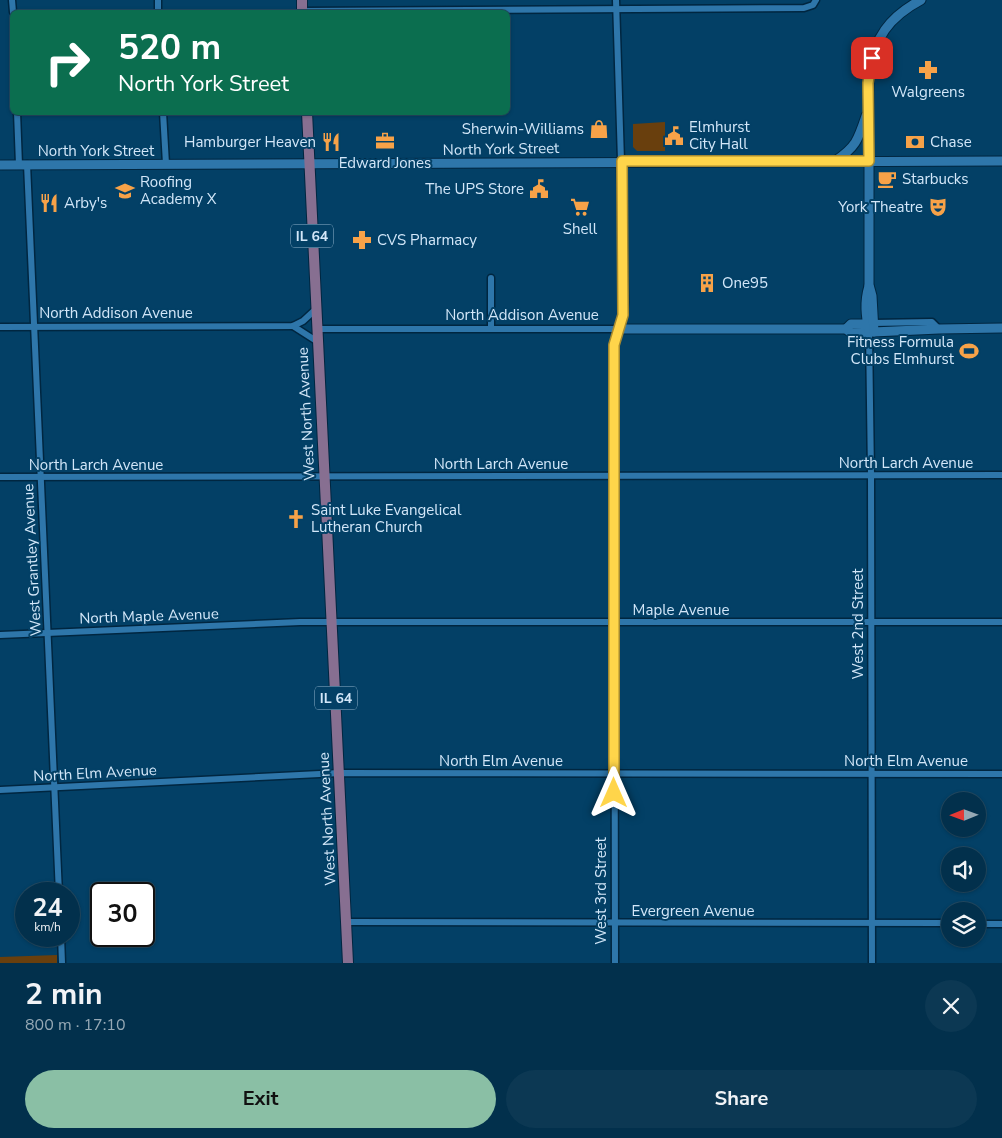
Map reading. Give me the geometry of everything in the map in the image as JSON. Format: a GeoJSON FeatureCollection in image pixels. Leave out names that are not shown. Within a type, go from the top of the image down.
{"type":"FeatureCollection","features":[{"type":"Feature","properties":{"kind":"main road","name":"West 2nd Street"},"geometry":{"type":"LineString","coordinates":[[871,328],[866,296],[869,285],[868,74],[879,39],[885,29],[899,14],[921,0]]}},
{"type":"Feature","properties":{"kind":"main road"},"geometry":{"type":"LineString","coordinates":[[835,161],[850,151],[860,134],[868,109]]}},
{"type":"Feature","properties":{"kind":"main road","name":"IL 64"},"geometry":{"type":"LineString","coordinates":[[307,115],[309,164]]}},
{"type":"Feature","properties":{"kind":"main road","name":"North York Street"},"geometry":{"type":"LineString","coordinates":[[0,165],[1002,160]]}},
{"type":"Feature","properties":{"kind":"main road","name":"West 3rd Street"},"geometry":{"type":"LineString","coordinates":[[619,329],[624,302],[622,161]]}},
{"type":"Feature","properties":{"kind":"main road","name":"West North Avenue"},"geometry":{"type":"LineString","coordinates":[[309,164],[348,963]]}},
{"type":"Feature","properties":{"kind":"main road","name":"North Addison Avenue"},"geometry":{"type":"LineString","coordinates":[[619,329],[846,329],[851,333],[871,328],[935,325],[1002,328]]}},
{"type":"Feature","properties":{"kind":"street"},"geometry":{"type":"LineString","coordinates":[[616,0],[622,161]]}},
{"type":"Feature","properties":{"kind":"street"},"geometry":{"type":"LineString","coordinates":[[510,11],[804,8],[814,2]]}},
{"type":"Feature","properties":{"kind":"street","name":"West Grantley Avenue"},"geometry":{"type":"LineString","coordinates":[[17,115],[23,164],[34,326],[58,882]]}},
{"type":"Feature","properties":{"kind":"street"},"geometry":{"type":"LineString","coordinates":[[163,115],[166,164]]}},
{"type":"Feature","properties":{"kind":"street"},"geometry":{"type":"LineString","coordinates":[[491,278],[491,328]]}},
{"type":"Feature","properties":{"kind":"street"},"geometry":{"type":"LineString","coordinates":[[293,326],[303,321],[316,309]]}},
{"type":"Feature","properties":{"kind":"street"},"geometry":{"type":"LineString","coordinates":[[293,326],[318,342]]}},
{"type":"Feature","properties":{"kind":"street","name":"North Addison Avenue"},"geometry":{"type":"LineString","coordinates":[[0,327],[293,326]]}},
{"type":"Feature","properties":{"kind":"street","name":"West 2nd Street"},"geometry":{"type":"LineString","coordinates":[[871,328],[872,963]]}},
{"type":"Feature","properties":{"kind":"street","name":"North Addison Avenue"},"geometry":{"type":"LineString","coordinates":[[317,329],[619,329]]}},
{"type":"Feature","properties":{"kind":"street","name":"West 3rd Street"},"geometry":{"type":"LineString","coordinates":[[615,963],[614,345],[619,329]]}},
{"type":"Feature","properties":{"kind":"street","name":"North Larch Avenue"},"geometry":{"type":"LineString","coordinates":[[0,478],[1002,475]]}},
{"type":"Feature","properties":{"kind":"street","name":"Maple Avenue"},"geometry":{"type":"LineString","coordinates":[[300,622],[1002,622]]}},
{"type":"Feature","properties":{"kind":"street","name":"North Maple Avenue"},"geometry":{"type":"LineString","coordinates":[[0,635],[300,622]]}},
{"type":"Feature","properties":{"kind":"street","name":"North Elm Avenue"},"geometry":{"type":"LineString","coordinates":[[0,790],[340,773],[1002,774]]}},
{"type":"Feature","properties":{"kind":"street","name":"Evergreen Avenue"},"geometry":{"type":"LineString","coordinates":[[346,922],[941,924]]}},
{"type":"Feature","properties":{"kind":"street"},"geometry":{"type":"LineString","coordinates":[[986,924],[1002,924]]}},
{"type":"Feature","properties":{"kind":"street"},"geometry":{"type":"LineString","coordinates":[[61,947],[62,963]]}},
{"type":"Feature","properties":{"kind":"shaded area"},"geometry":{"type":"Polygon","coordinates":[[[665,122],[665,151],[637,151],[633,147],[633,124],[665,122]]]}},
{"type":"Feature","properties":{"kind":"shaded area"},"geometry":{"type":"Polygon","coordinates":[[[57,955],[57,963],[0,963],[0,957],[57,955]]]}},
{"type":"Feature","properties":{"kind":"place","name":"Walgreens"},"geometry":{"type":"Point","coordinates":[928,70]}},
{"type":"Feature","properties":{"kind":"place","name":"Sherwin-Williams"},"geometry":{"type":"Point","coordinates":[599,129]}},
{"type":"Feature","properties":{"kind":"place","name":"Elmhurst City Hall"},"geometry":{"type":"Point","coordinates":[674,136]}},
{"type":"Feature","properties":{"kind":"place","name":"Edward Jones"},"geometry":{"type":"Point","coordinates":[385,141]}},
{"type":"Feature","properties":{"kind":"place","name":"Hamburger Heaven"},"geometry":{"type":"Point","coordinates":[331,142]}},
{"type":"Feature","properties":{"kind":"place","name":"Chase"},"geometry":{"type":"Point","coordinates":[915,142]}},
{"type":"Feature","properties":{"kind":"place","name":"Starbucks"},"geometry":{"type":"Point","coordinates":[887,179]}},
{"type":"Feature","properties":{"kind":"place","name":"The UPS Store"},"geometry":{"type":"Point","coordinates":[539,189]}},
{"type":"Feature","properties":{"kind":"place","name":"Roofing Academy X"},"geometry":{"type":"Point","coordinates":[125,191]}},
{"type":"Feature","properties":{"kind":"place","name":"Arby's"},"geometry":{"type":"Point","coordinates":[49,203]}},
{"type":"Feature","properties":{"kind":"place","name":"Shell"},"geometry":{"type":"Point","coordinates":[580,207]}},
{"type":"Feature","properties":{"kind":"place","name":"York Theatre"},"geometry":{"type":"Point","coordinates":[938,207]}},
{"type":"Feature","properties":{"kind":"place","name":"CVS Pharmacy"},"geometry":{"type":"Point","coordinates":[362,240]}},
{"type":"Feature","properties":{"kind":"place","name":"One95"},"geometry":{"type":"Point","coordinates":[707,283]}},
{"type":"Feature","properties":{"kind":"place","name":"Fitness Formula Clubs Elmhurst"},"geometry":{"type":"Point","coordinates":[969,351]}},
{"type":"Feature","properties":{"kind":"place","name":"Saint Luke Evangelical Lutheran Church"},"geometry":{"type":"Point","coordinates":[296,519]}},
{"type":"Feature","properties":{"kind":"route"},"geometry":{"type":"LineString","coordinates":[[614,793],[614,345],[623,315],[624,302],[622,161],[869,161],[868,74],[872,58]]}}]}
